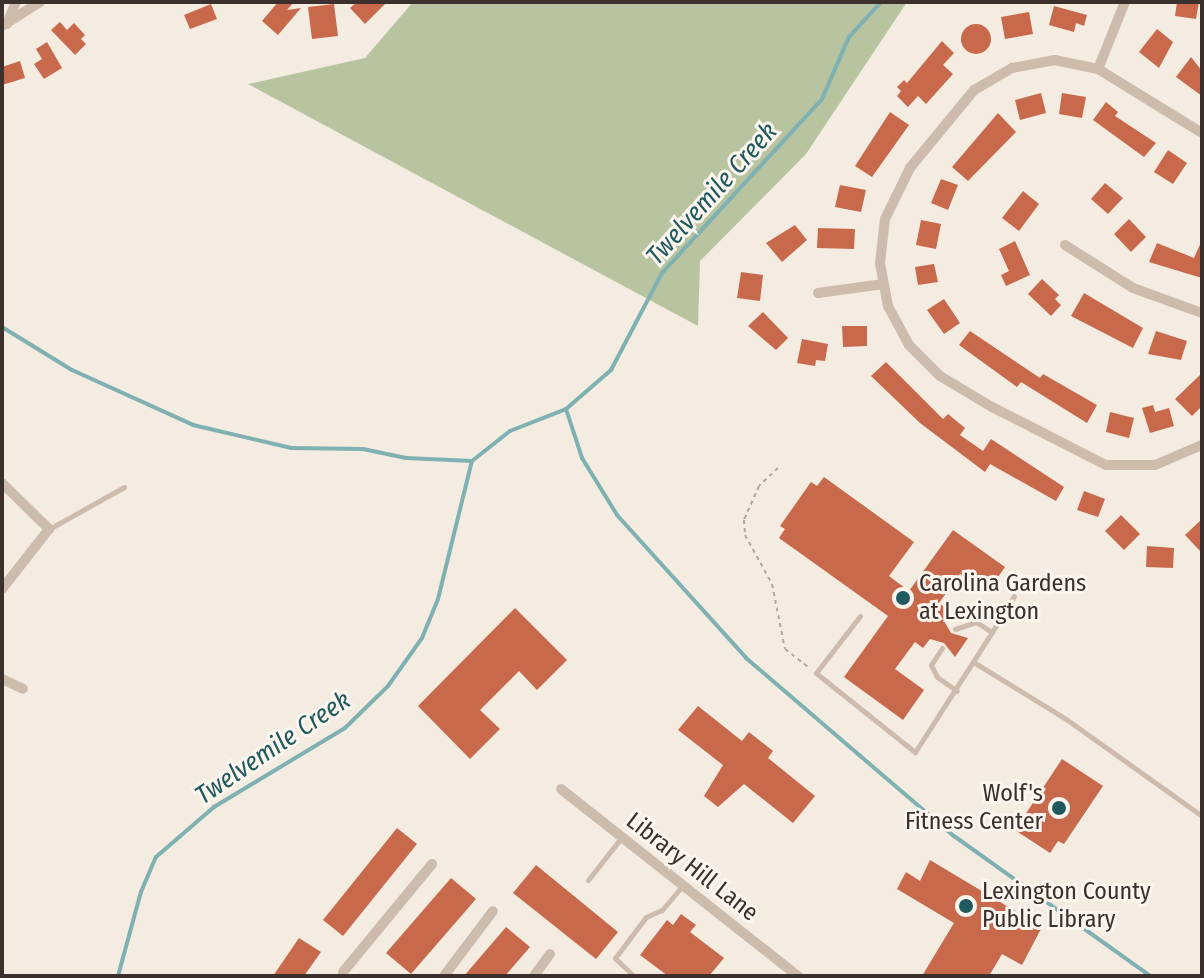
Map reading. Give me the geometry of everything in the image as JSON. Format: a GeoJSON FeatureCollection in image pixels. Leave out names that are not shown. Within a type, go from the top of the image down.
{"type":"FeatureCollection","features":[{"type":"Feature","properties":{"kind":"street"},"geometry":{"type":"LineString","coordinates":[[4,25],[16,2]]}},
{"type":"Feature","properties":{"kind":"street"},"geometry":{"type":"LineString","coordinates":[[4,25],[40,2]]}},
{"type":"Feature","properties":{"kind":"street"},"geometry":{"type":"LineString","coordinates":[[1098,69],[1125,2]]}},
{"type":"Feature","properties":{"kind":"street"},"geometry":{"type":"LineString","coordinates":[[1202,133],[1098,69],[1055,60],[1026,63],[974,90],[895,192],[882,234],[883,284],[900,332],[928,367],[1079,455],[1134,468],[1176,459],[1202,445]]}},
{"type":"Feature","properties":{"kind":"street"},"geometry":{"type":"LineString","coordinates":[[1065,245],[1133,288],[1202,313]]}},
{"type":"Feature","properties":{"kind":"street"},"geometry":{"type":"LineString","coordinates":[[818,293],[883,284]]}},
{"type":"Feature","properties":{"kind":"street"},"geometry":{"type":"LineString","coordinates":[[2,483],[49,529],[2,589]]}},
{"type":"Feature","properties":{"kind":"street"},"geometry":{"type":"LineString","coordinates":[[2,679],[23,689]]}},
{"type":"Feature","properties":{"kind":"street","name":"Library Hill Lane"},"geometry":{"type":"LineString","coordinates":[[561,789],[792,974]]}},
{"type":"Feature","properties":{"kind":"street"},"geometry":{"type":"LineString","coordinates":[[345,975],[432,864]]}},
{"type":"Feature","properties":{"kind":"street"},"geometry":{"type":"LineString","coordinates":[[444,976],[493,911]]}},
{"type":"Feature","properties":{"kind":"street"},"geometry":{"type":"LineString","coordinates":[[534,976],[550,954]]}},
{"type":"Feature","properties":{"kind":"lane"},"geometry":{"type":"LineString","coordinates":[[49,529],[124,487]]}},
{"type":"Feature","properties":{"kind":"lane"},"geometry":{"type":"LineString","coordinates":[[860,616],[816,673],[915,752],[975,663],[1014,596]]}},
{"type":"Feature","properties":{"kind":"lane"},"geometry":{"type":"LineString","coordinates":[[955,629],[976,622],[992,632]]}},
{"type":"Feature","properties":{"kind":"lane"},"geometry":{"type":"LineString","coordinates":[[942,648],[931,665],[937,677],[957,691]]}},
{"type":"Feature","properties":{"kind":"lane"},"geometry":{"type":"LineString","coordinates":[[975,663],[1202,816]]}},
{"type":"Feature","properties":{"kind":"lane"},"geometry":{"type":"LineString","coordinates":[[588,880],[621,837]]}},
{"type":"Feature","properties":{"kind":"lane"},"geometry":{"type":"LineString","coordinates":[[634,976],[615,958],[646,917],[662,910],[682,885]]}},
{"type":"Feature","properties":{"kind":"path"},"geometry":{"type":"LineString","coordinates":[[778,468],[759,486],[744,520],[745,535],[772,584],[785,649],[816,673]]}},
{"type":"Feature","properties":{"kind":"green space"},"geometry":{"type":"Polygon","coordinates":[[[413,2],[907,2],[806,154],[700,261],[698,326],[248,84],[365,58],[413,2]]]}},
{"type":"Feature","properties":{"kind":"building"},"geometry":{"type":"Polygon","coordinates":[[[278,2],[294,2],[287,10],[301,8],[278,35],[262,21],[278,2]]]}},
{"type":"Feature","properties":{"kind":"building"},"geometry":{"type":"Polygon","coordinates":[[[357,2],[387,2],[365,24],[350,8],[357,2]]]}},
{"type":"Feature","properties":{"kind":"building"},"geometry":{"type":"Polygon","coordinates":[[[1177,2],[1199,2],[1196,19],[1175,16],[1177,2]]]}},
{"type":"Feature","properties":{"kind":"building"},"geometry":{"type":"Polygon","coordinates":[[[211,4],[217,19],[190,29],[184,15],[211,4]]]}},
{"type":"Feature","properties":{"kind":"building"},"geometry":{"type":"Polygon","coordinates":[[[334,4],[338,36],[312,39],[308,7],[334,4]]]}},
{"type":"Feature","properties":{"kind":"building"},"geometry":{"type":"Polygon","coordinates":[[[1054,6],[1087,15],[1084,26],[1076,23],[1074,32],[1049,25],[1054,6]]]}},
{"type":"Feature","properties":{"kind":"building"},"geometry":{"type":"Polygon","coordinates":[[[1029,12],[1033,34],[1005,39],[1001,17],[1029,12]]]}},
{"type":"Feature","properties":{"kind":"building"},"geometry":{"type":"Polygon","coordinates":[[[60,22],[67,30],[74,23],[85,35],[81,39],[86,44],[75,55],[51,30],[60,22]]]}},
{"type":"Feature","properties":{"kind":"building"},"geometry":{"type":"Polygon","coordinates":[[[976,24],[987,28],[991,39],[987,50],[976,54],[965,50],[961,39],[965,28],[976,24]]]}},
{"type":"Feature","properties":{"kind":"building"},"geometry":{"type":"Polygon","coordinates":[[[1157,29],[1173,42],[1159,68],[1139,52],[1157,29]]]}},
{"type":"Feature","properties":{"kind":"building"},"geometry":{"type":"Polygon","coordinates":[[[942,41],[954,53],[943,65],[953,74],[926,104],[918,96],[908,107],[897,96],[901,91],[897,87],[904,80],[907,83],[942,41]]]}},
{"type":"Feature","properties":{"kind":"building"},"geometry":{"type":"Polygon","coordinates":[[[47,42],[62,68],[44,79],[34,64],[42,59],[36,49],[47,42]]]}},
{"type":"Feature","properties":{"kind":"building"},"geometry":{"type":"Polygon","coordinates":[[[1191,57],[1202,71],[1202,96],[1176,77],[1191,57]]]}},
{"type":"Feature","properties":{"kind":"building"},"geometry":{"type":"Polygon","coordinates":[[[20,61],[25,78],[2,85],[2,67],[20,61]]]}},
{"type":"Feature","properties":{"kind":"building"},"geometry":{"type":"Polygon","coordinates":[[[1041,93],[1046,113],[1020,120],[1015,100],[1041,93]]]}},
{"type":"Feature","properties":{"kind":"building"},"geometry":{"type":"Polygon","coordinates":[[[1062,93],[1086,97],[1082,118],[1059,114],[1062,93]]]}},
{"type":"Feature","properties":{"kind":"building"},"geometry":{"type":"Polygon","coordinates":[[[1106,102],[1118,112],[1115,116],[1156,143],[1144,157],[1093,120],[1106,102]]]}},
{"type":"Feature","properties":{"kind":"building"},"geometry":{"type":"Polygon","coordinates":[[[890,112],[909,125],[872,177],[855,166],[890,112]]]}},
{"type":"Feature","properties":{"kind":"building"},"geometry":{"type":"Polygon","coordinates":[[[998,113],[1016,132],[968,181],[952,167],[998,113]]]}},
{"type":"Feature","properties":{"kind":"building"},"geometry":{"type":"Polygon","coordinates":[[[1168,150],[1187,163],[1173,184],[1154,172],[1168,150]]]}},
{"type":"Feature","properties":{"kind":"building"},"geometry":{"type":"Polygon","coordinates":[[[941,179],[958,185],[948,210],[931,203],[941,179]]]}},
{"type":"Feature","properties":{"kind":"building"},"geometry":{"type":"Polygon","coordinates":[[[1105,183],[1123,198],[1108,214],[1091,199],[1105,183]]]}},
{"type":"Feature","properties":{"kind":"building"},"geometry":{"type":"Polygon","coordinates":[[[840,185],[866,190],[861,212],[835,207],[840,185]]]}},
{"type":"Feature","properties":{"kind":"building"},"geometry":{"type":"Polygon","coordinates":[[[1023,191],[1039,204],[1019,231],[1002,218],[1023,191]]]}},
{"type":"Feature","properties":{"kind":"building"},"geometry":{"type":"Polygon","coordinates":[[[1129,219],[1146,237],[1131,252],[1114,234],[1129,219]]]}},
{"type":"Feature","properties":{"kind":"building"},"geometry":{"type":"Polygon","coordinates":[[[921,220],[941,224],[936,249],[916,245],[921,220]]]}},
{"type":"Feature","properties":{"kind":"building"},"geometry":{"type":"Polygon","coordinates":[[[795,225],[807,240],[782,262],[766,243],[795,225]]]}},
{"type":"Feature","properties":{"kind":"building"},"geometry":{"type":"Polygon","coordinates":[[[818,228],[855,229],[854,249],[817,248],[818,228]]]}},
{"type":"Feature","properties":{"kind":"building"},"geometry":{"type":"Polygon","coordinates":[[[1202,240],[1202,278],[1149,262],[1157,243],[1194,258],[1202,240]]]}},
{"type":"Feature","properties":{"kind":"building"},"geometry":{"type":"Polygon","coordinates":[[[1015,241],[1030,275],[1006,286],[1001,275],[1009,271],[999,249],[1015,241]]]}},
{"type":"Feature","properties":{"kind":"building"},"geometry":{"type":"Polygon","coordinates":[[[934,264],[938,282],[918,285],[915,267],[934,264]]]}},
{"type":"Feature","properties":{"kind":"building"},"geometry":{"type":"Polygon","coordinates":[[[741,272],[763,275],[760,301],[737,298],[741,272]]]}},
{"type":"Feature","properties":{"kind":"building"},"geometry":{"type":"Polygon","coordinates":[[[1042,279],[1059,295],[1055,299],[1061,305],[1051,316],[1028,294],[1042,279]]]}},
{"type":"Feature","properties":{"kind":"building"},"geometry":{"type":"Polygon","coordinates":[[[1084,293],[1143,328],[1133,348],[1071,316],[1084,293]]]}},
{"type":"Feature","properties":{"kind":"building"},"geometry":{"type":"Polygon","coordinates":[[[944,299],[960,323],[944,334],[927,310],[944,299]]]}},
{"type":"Feature","properties":{"kind":"building"},"geometry":{"type":"Polygon","coordinates":[[[763,312],[788,338],[776,350],[748,326],[763,312]]]}},
{"type":"Feature","properties":{"kind":"building"},"geometry":{"type":"Polygon","coordinates":[[[842,326],[867,326],[867,346],[843,347],[842,326]]]}},
{"type":"Feature","properties":{"kind":"building"},"geometry":{"type":"Polygon","coordinates":[[[970,331],[1040,378],[1043,374],[1097,405],[1087,423],[1021,382],[1017,387],[959,345],[970,331]]]}},
{"type":"Feature","properties":{"kind":"building"},"geometry":{"type":"Polygon","coordinates":[[[1156,331],[1187,341],[1181,360],[1148,354],[1156,331]]]}},
{"type":"Feature","properties":{"kind":"building"},"geometry":{"type":"Polygon","coordinates":[[[802,339],[828,344],[825,361],[816,360],[815,366],[797,363],[802,339]]]}},
{"type":"Feature","properties":{"kind":"building"},"geometry":{"type":"Polygon","coordinates":[[[886,362],[943,419],[948,414],[965,428],[960,435],[983,451],[991,439],[1064,487],[1056,501],[990,464],[985,472],[920,423],[871,376],[886,362]]]}},
{"type":"Feature","properties":{"kind":"building"},"geometry":{"type":"Polygon","coordinates":[[[1202,373],[1202,406],[1192,416],[1175,399],[1202,373]]]}},
{"type":"Feature","properties":{"kind":"building"},"geometry":{"type":"Polygon","coordinates":[[[1153,405],[1155,412],[1169,408],[1174,426],[1150,433],[1142,408],[1153,405]]]}},
{"type":"Feature","properties":{"kind":"building"},"geometry":{"type":"Polygon","coordinates":[[[1110,412],[1134,418],[1129,438],[1106,432],[1110,412]]]}},
{"type":"Feature","properties":{"kind":"building","name":"Carolina Gardens at Lexington"},"geometry":{"type":"Polygon","coordinates":[[[824,477],[914,542],[889,576],[909,591],[953,530],[1005,567],[987,593],[960,574],[939,603],[951,612],[944,621],[951,633],[968,638],[955,657],[944,643],[930,639],[923,648],[915,642],[895,669],[924,690],[903,720],[844,677],[888,616],[779,538],[785,529],[780,526],[811,482],[817,486],[824,477]]]}},
{"type":"Feature","properties":{"kind":"building"},"geometry":{"type":"Polygon","coordinates":[[[1084,491],[1105,499],[1098,517],[1077,510],[1084,491]]]}},
{"type":"Feature","properties":{"kind":"building"},"geometry":{"type":"Polygon","coordinates":[[[1121,515],[1140,534],[1124,550],[1105,531],[1121,515]]]}},
{"type":"Feature","properties":{"kind":"building"},"geometry":{"type":"Polygon","coordinates":[[[1202,519],[1202,553],[1185,535],[1202,519]]]}},
{"type":"Feature","properties":{"kind":"building"},"geometry":{"type":"Polygon","coordinates":[[[1147,546],[1174,548],[1173,568],[1146,567],[1147,546]]]}},
{"type":"Feature","properties":{"kind":"building"},"geometry":{"type":"Polygon","coordinates":[[[515,608],[567,660],[537,690],[519,671],[480,710],[500,729],[470,759],[418,706],[515,608]]]}},
{"type":"Feature","properties":{"kind":"building"},"geometry":{"type":"Polygon","coordinates":[[[698,706],[742,741],[749,732],[773,751],[768,758],[815,796],[793,823],[744,784],[718,807],[704,796],[723,765],[678,730],[698,706]]]}},
{"type":"Feature","properties":{"kind":"building","name":"Wolf's Fitness Center"},"geometry":{"type":"Polygon","coordinates":[[[1062,759],[1103,786],[1064,844],[1058,841],[1050,853],[1015,830],[1062,759]]]}},
{"type":"Feature","properties":{"kind":"building"},"geometry":{"type":"Polygon","coordinates":[[[397,828],[417,844],[343,936],[323,920],[397,828]]]}},
{"type":"Feature","properties":{"kind":"building","name":"Lexington County Public Library"},"geometry":{"type":"Polygon","coordinates":[[[930,860],[1042,927],[1022,965],[1002,954],[989,976],[922,976],[954,923],[897,889],[906,872],[920,881],[930,860]]]}},
{"type":"Feature","properties":{"kind":"building"},"geometry":{"type":"Polygon","coordinates":[[[536,865],[618,932],[596,959],[513,893],[536,865]]]}},
{"type":"Feature","properties":{"kind":"building"},"geometry":{"type":"Polygon","coordinates":[[[451,878],[476,899],[411,974],[386,953],[451,878]]]}},
{"type":"Feature","properties":{"kind":"building"},"geometry":{"type":"Polygon","coordinates":[[[681,914],[696,925],[690,932],[724,958],[709,976],[668,976],[640,955],[667,920],[673,925],[681,914]]]}},
{"type":"Feature","properties":{"kind":"building"},"geometry":{"type":"Polygon","coordinates":[[[506,927],[530,947],[505,976],[464,976],[506,927]]]}},
{"type":"Feature","properties":{"kind":"building"},"geometry":{"type":"Polygon","coordinates":[[[299,938],[321,952],[304,976],[273,976],[299,938]]]}},
{"type":"Feature","properties":{"kind":"waterway","name":"Twelvemile Creek"},"geometry":{"type":"LineString","coordinates":[[118,976],[141,892],[156,857],[214,807],[345,728],[388,686],[422,638],[438,599],[472,461],[510,431],[566,409],[611,370],[662,273],[822,99],[849,37],[881,2]]}},
{"type":"Feature","properties":{"kind":"waterway"},"geometry":{"type":"LineString","coordinates":[[2,327],[72,370],[193,425],[291,448],[363,449],[406,458],[472,461]]}},
{"type":"Feature","properties":{"kind":"waterway"},"geometry":{"type":"LineString","coordinates":[[566,409],[582,458],[617,515],[746,658],[954,836],[1150,976]]}},
{"type":"Feature","properties":{"kind":"place","name":"Carolina Gardens at Lexington"},"geometry":{"type":"Point","coordinates":[903,598]}},
{"type":"Feature","properties":{"kind":"place","name":"Wolf's Fitness Center"},"geometry":{"type":"Point","coordinates":[1059,808]}},
{"type":"Feature","properties":{"kind":"place","name":"Lexington County Public Library"},"geometry":{"type":"Point","coordinates":[966,906]}}]}
